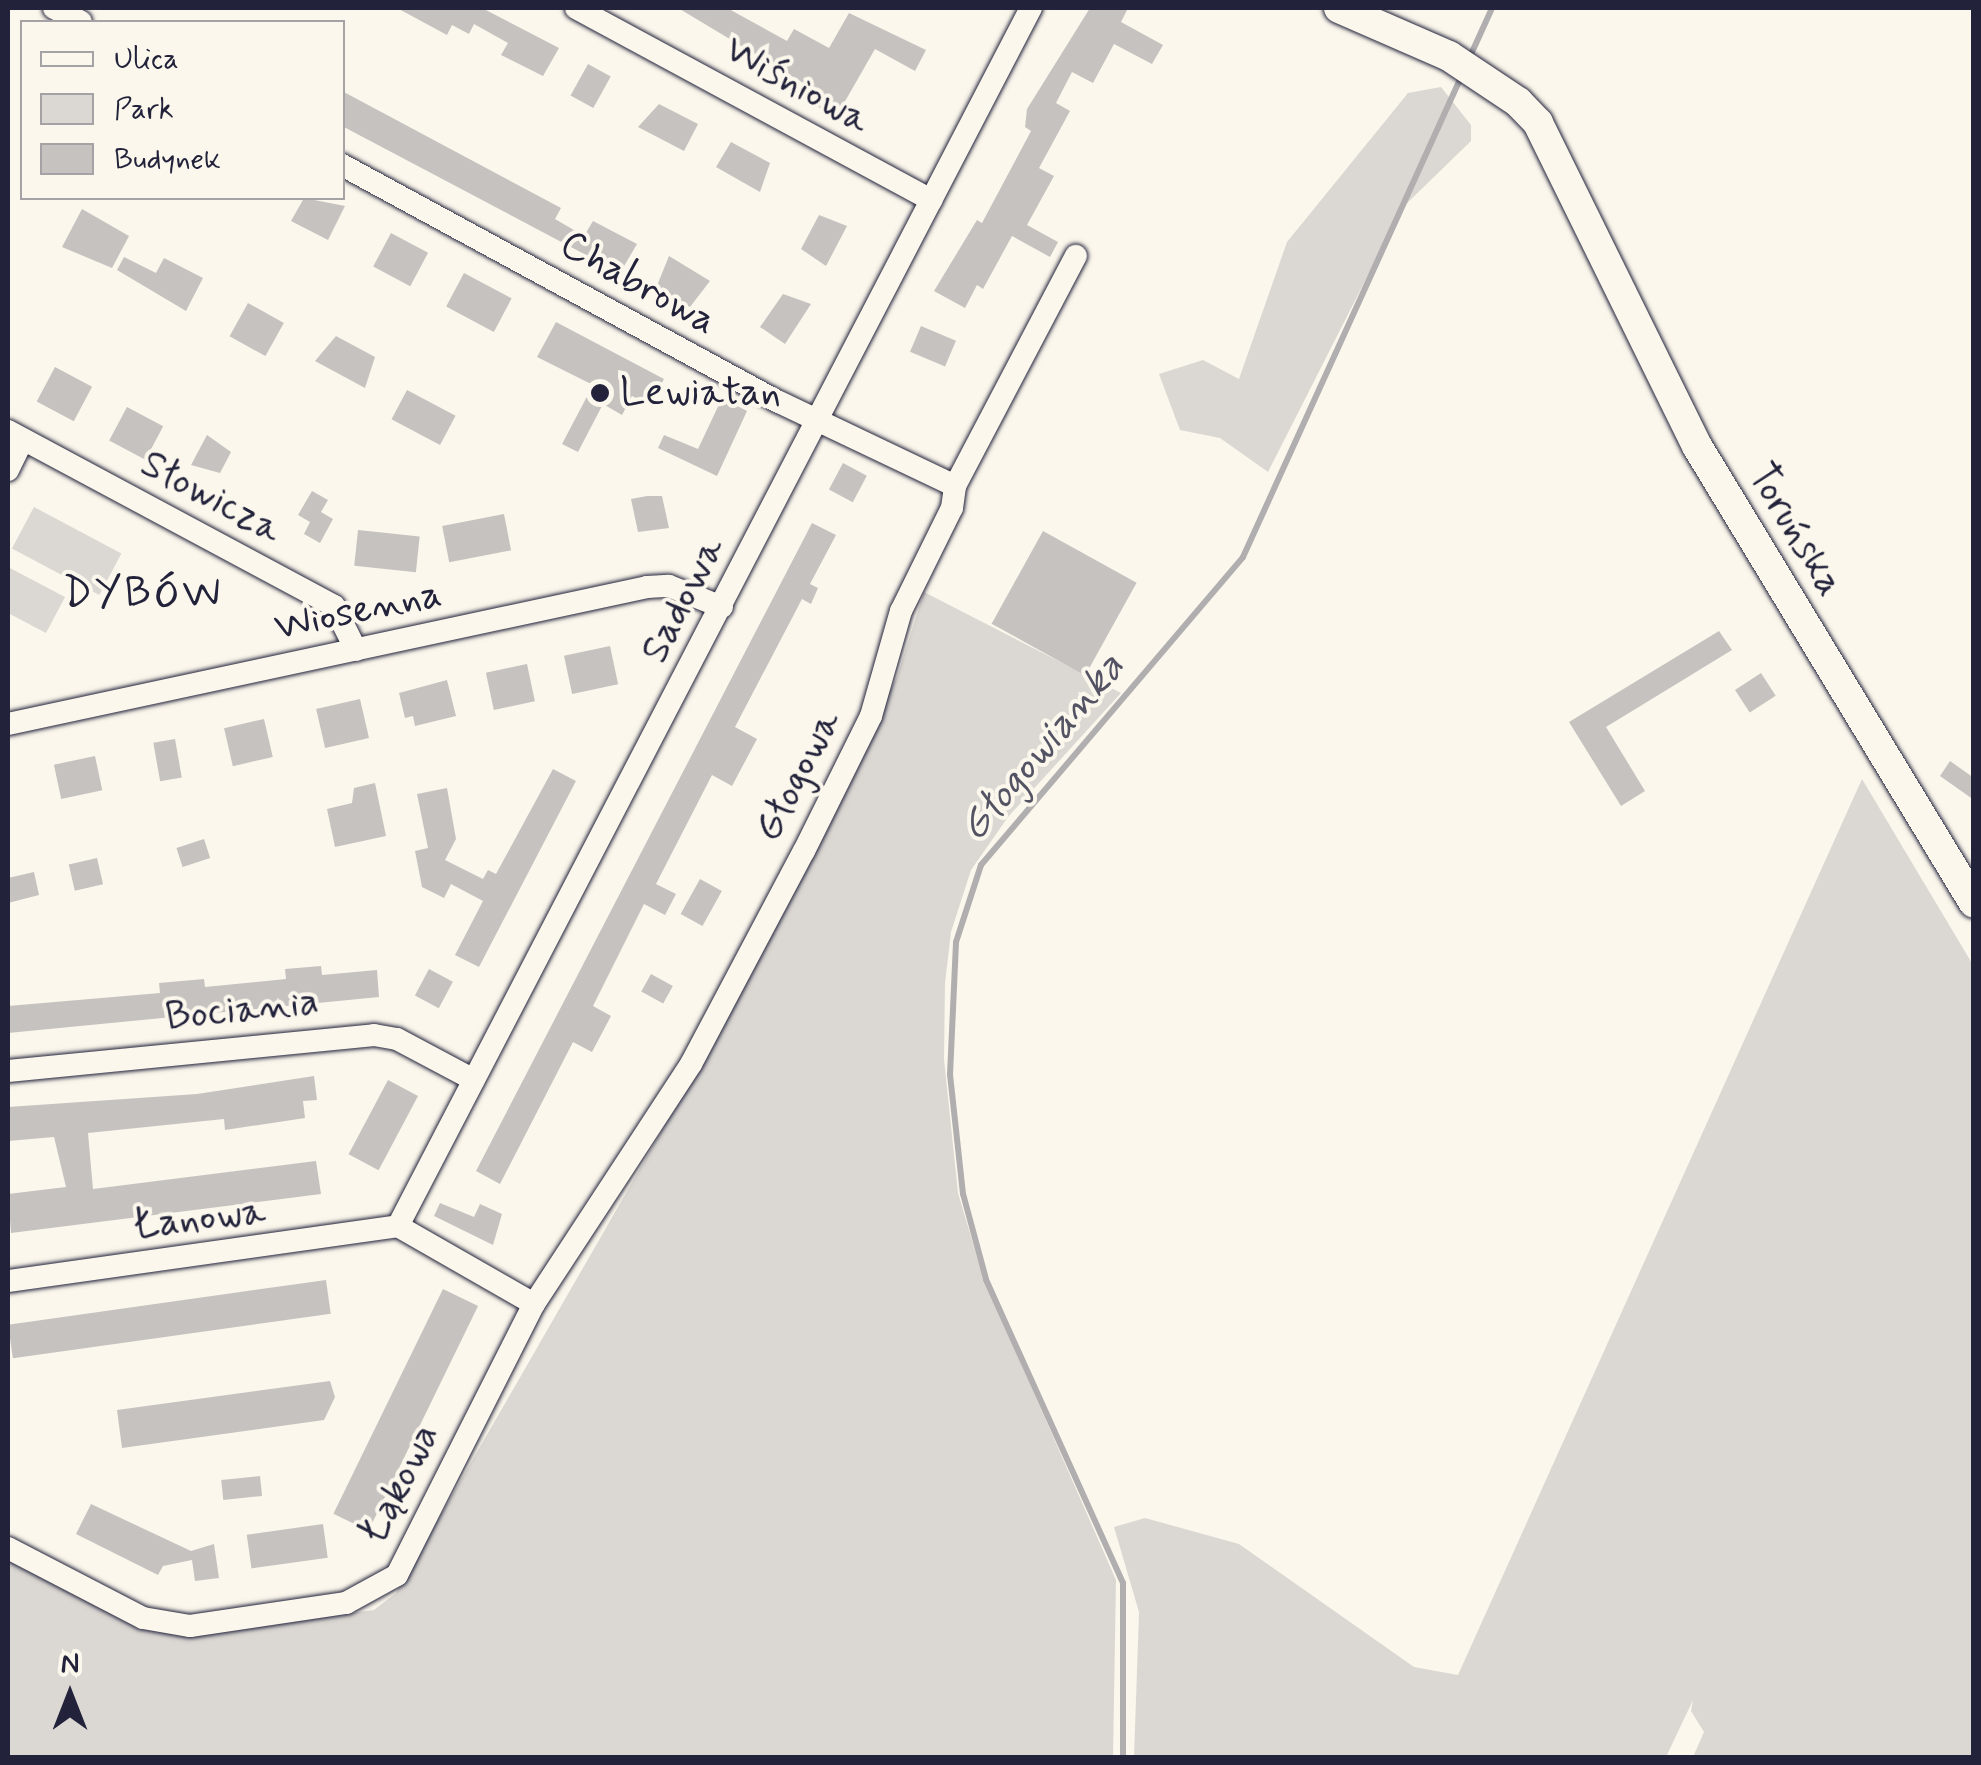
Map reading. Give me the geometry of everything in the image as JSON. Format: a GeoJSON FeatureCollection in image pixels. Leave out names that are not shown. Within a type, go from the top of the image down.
{"type":"FeatureCollection","features":[{"type":"Feature","properties":{"kind":"street"},"geometry":{"type":"LineString","coordinates":[[54,8],[77,20]]}},
{"type":"Feature","properties":{"kind":"street","name":"Wiśniowa"},"geometry":{"type":"LineString","coordinates":[[576,8],[931,200]]}},
{"type":"Feature","properties":{"kind":"street","name":"Sadowa"},"geometry":{"type":"LineString","coordinates":[[398,1226],[1030,8]]}},
{"type":"Feature","properties":{"kind":"street","name":"Toruńska"},"geometry":{"type":"LineString","coordinates":[[1339,8],[1449,56],[1482,76],[1538,123],[1697,446],[1974,903]]}},
{"type":"Feature","properties":{"kind":"street","name":"Chabrowa"},"geometry":{"type":"LineString","coordinates":[[345,167],[817,421],[955,486]]}},
{"type":"Feature","properties":{"kind":"street","name":"Głogowa"},"geometry":{"type":"LineString","coordinates":[[534,1304],[691,1064],[804,851],[871,716],[900,611],[952,508],[955,486],[1076,256]]}},
{"type":"Feature","properties":{"kind":"street"},"geometry":{"type":"LineString","coordinates":[[8,470],[15,435]]}},
{"type":"Feature","properties":{"kind":"street","name":"Słowicza"},"geometry":{"type":"LineString","coordinates":[[15,435],[334,606],[356,650]]}},
{"type":"Feature","properties":{"kind":"street","name":"Wiosenna"},"geometry":{"type":"LineString","coordinates":[[8,724],[647,587],[669,586],[722,606]]}},
{"type":"Feature","properties":{"kind":"street","name":"Bociania"},"geometry":{"type":"LineString","coordinates":[[8,1071],[374,1034],[397,1039],[474,1080]]}},
{"type":"Feature","properties":{"kind":"street"},"geometry":{"type":"LineString","coordinates":[[398,1226],[534,1304]]}},
{"type":"Feature","properties":{"kind":"street","name":"Łanowa"},"geometry":{"type":"LineString","coordinates":[[8,1281],[398,1226]]}},
{"type":"Feature","properties":{"kind":"street","name":"Łąkowa"},"geometry":{"type":"LineString","coordinates":[[8,1548],[143,1618],[190,1626],[346,1604],[397,1575],[534,1304]]}},
{"type":"Feature","properties":{"kind":"green space"},"geometry":{"type":"Polygon","coordinates":[[[1441,87],[1471,125],[1471,141],[1402,208],[1268,472],[1220,438],[1180,430],[1159,374],[1203,360],[1239,379],[1287,242],[1408,93],[1441,87]]]}},
{"type":"Feature","properties":{"kind":"green space"},"geometry":{"type":"Polygon","coordinates":[[[34,507],[121,553],[99,595],[12,548],[34,507]]]}},
{"type":"Feature","properties":{"kind":"green space"},"geometry":{"type":"Polygon","coordinates":[[[8,567],[65,597],[46,633],[8,613],[8,567]]]}},
{"type":"Feature","properties":{"kind":"green space"},"geometry":{"type":"Polygon","coordinates":[[[924,592],[1121,693],[1008,817],[971,870],[951,932],[945,983],[944,1059],[958,1193],[983,1277],[1116,1580],[1113,1757],[8,1757],[8,1558],[190,1634],[374,1610],[396,1593],[706,1054],[897,677],[924,592]]]}},
{"type":"Feature","properties":{"kind":"green space"},"geometry":{"type":"Polygon","coordinates":[[[1862,779],[1973,965],[1973,1757],[1693,1757],[1704,1732],[1691,1711],[1693,1700],[1666,1757],[1134,1757],[1139,1612],[1114,1527],[1145,1518],[1239,1544],[1414,1667],[1458,1675],[1862,779]]]}},
{"type":"Feature","properties":{"kind":"building"},"geometry":{"type":"Polygon","coordinates":[[[397,8],[482,8],[559,48],[543,76],[501,55],[508,43],[474,24],[469,34],[452,25],[447,35],[397,8]]]}},
{"type":"Feature","properties":{"kind":"building"},"geometry":{"type":"Polygon","coordinates":[[[678,8],[727,8],[787,41],[794,29],[829,48],[849,13],[926,50],[915,71],[875,49],[836,117],[813,104],[820,93],[678,8]]]}},
{"type":"Feature","properties":{"kind":"building"},"geometry":{"type":"Polygon","coordinates":[[[1090,8],[1128,8],[1121,22],[1163,45],[1152,64],[1114,44],[1093,83],[1072,72],[1056,103],[1070,111],[1039,168],[1054,176],[1027,225],[1058,242],[1050,257],[1012,236],[983,289],[977,285],[965,308],[934,291],[977,220],[982,223],[1031,131],[1025,127],[1027,109],[1090,8]]]}},
{"type":"Feature","properties":{"kind":"building"},"geometry":{"type":"Polygon","coordinates":[[[588,64],[611,77],[593,108],[571,95],[588,64]]]}},
{"type":"Feature","properties":{"kind":"building"},"geometry":{"type":"Polygon","coordinates":[[[345,93],[561,208],[555,219],[584,236],[593,221],[637,244],[620,273],[345,128],[345,93]]]}},
{"type":"Feature","properties":{"kind":"building"},"geometry":{"type":"Polygon","coordinates":[[[659,104],[698,124],[684,151],[638,127],[659,104]]]}},
{"type":"Feature","properties":{"kind":"building"},"geometry":{"type":"Polygon","coordinates":[[[731,142],[770,163],[760,192],[716,167],[731,142]]]}},
{"type":"Feature","properties":{"kind":"building"},"geometry":{"type":"Polygon","coordinates":[[[303,200],[345,206],[328,240],[291,221],[303,200]]]}},
{"type":"Feature","properties":{"kind":"building"},"geometry":{"type":"Polygon","coordinates":[[[82,209],[129,236],[112,268],[62,247],[82,209]]]}},
{"type":"Feature","properties":{"kind":"building"},"geometry":{"type":"Polygon","coordinates":[[[819,215],[847,226],[826,266],[801,249],[819,215]]]}},
{"type":"Feature","properties":{"kind":"building"},"geometry":{"type":"Polygon","coordinates":[[[391,233],[428,253],[410,286],[373,267],[391,233]]]}},
{"type":"Feature","properties":{"kind":"building"},"geometry":{"type":"Polygon","coordinates":[[[669,256],[710,281],[690,307],[656,288],[669,256]]]}},
{"type":"Feature","properties":{"kind":"building"},"geometry":{"type":"Polygon","coordinates":[[[124,257],[156,273],[164,258],[203,278],[186,311],[117,270],[124,257]]]}},
{"type":"Feature","properties":{"kind":"building"},"geometry":{"type":"Polygon","coordinates":[[[464,273],[512,298],[494,332],[446,307],[464,273]]]}},
{"type":"Feature","properties":{"kind":"building"},"geometry":{"type":"Polygon","coordinates":[[[783,294],[811,304],[785,344],[760,327],[783,294]]]}},
{"type":"Feature","properties":{"kind":"building"},"geometry":{"type":"Polygon","coordinates":[[[248,303],[284,323],[265,356],[230,336],[248,303]]]}},
{"type":"Feature","properties":{"kind":"building"},"geometry":{"type":"Polygon","coordinates":[[[556,322],[664,379],[650,405],[632,396],[622,415],[603,404],[578,452],[562,444],[593,385],[537,357],[556,322]]]}},
{"type":"Feature","properties":{"kind":"building"},"geometry":{"type":"Polygon","coordinates":[[[921,326],[956,341],[945,367],[910,352],[921,326]]]}},
{"type":"Feature","properties":{"kind":"building"},"geometry":{"type":"Polygon","coordinates":[[[336,336],[375,357],[365,388],[315,361],[336,336]]]}},
{"type":"Feature","properties":{"kind":"building"},"geometry":{"type":"Polygon","coordinates":[[[55,367],[92,387],[74,421],[37,401],[55,367]]]}},
{"type":"Feature","properties":{"kind":"building"},"geometry":{"type":"Polygon","coordinates":[[[407,390],[456,416],[440,445],[392,419],[407,390]]]}},
{"type":"Feature","properties":{"kind":"building"},"geometry":{"type":"Polygon","coordinates":[[[722,398],[747,411],[717,476],[658,448],[664,435],[698,449],[722,398]]]}},
{"type":"Feature","properties":{"kind":"building"},"geometry":{"type":"Polygon","coordinates":[[[127,407],[163,426],[145,460],[109,441],[127,407]]]}},
{"type":"Feature","properties":{"kind":"building"},"geometry":{"type":"Polygon","coordinates":[[[207,435],[231,452],[220,473],[191,465],[207,435]]]}},
{"type":"Feature","properties":{"kind":"building"},"geometry":{"type":"Polygon","coordinates":[[[843,463],[867,476],[853,502],[829,489],[843,463]]]}},
{"type":"Feature","properties":{"kind":"building"},"geometry":{"type":"Polygon","coordinates":[[[312,491],[328,500],[321,512],[333,519],[320,543],[304,534],[310,522],[298,515],[312,491]]]}},
{"type":"Feature","properties":{"kind":"building"},"geometry":{"type":"Polygon","coordinates":[[[662,496],[669,528],[638,532],[631,499],[662,496]]]}},
{"type":"Feature","properties":{"kind":"building"},"geometry":{"type":"Polygon","coordinates":[[[504,514],[511,550],[449,562],[442,526],[504,514]]]}},
{"type":"Feature","properties":{"kind":"building"},"geometry":{"type":"Polygon","coordinates":[[[812,523],[836,535],[810,584],[818,588],[811,604],[802,599],[735,727],[757,739],[732,786],[712,775],[656,884],[676,894],[665,915],[644,904],[593,1006],[611,1016],[592,1052],[573,1042],[500,1184],[476,1171],[812,523]]]}},
{"type":"Feature","properties":{"kind":"building"},"geometry":{"type":"Polygon","coordinates":[[[358,530],[420,536],[416,572],[354,566],[358,530]]]}},
{"type":"Feature","properties":{"kind":"building"},"geometry":{"type":"Polygon","coordinates":[[[1043,531],[1137,583],[1085,676],[992,624],[1043,531]]]}},
{"type":"Feature","properties":{"kind":"building"},"geometry":{"type":"Polygon","coordinates":[[[1719,631],[1732,650],[1606,727],[1645,791],[1621,806],[1569,722],[1719,631]]]}},
{"type":"Feature","properties":{"kind":"building"},"geometry":{"type":"Polygon","coordinates":[[[610,646],[618,684],[572,694],[564,656],[610,646]]]}},
{"type":"Feature","properties":{"kind":"building"},"geometry":{"type":"Polygon","coordinates":[[[527,664],[535,701],[494,710],[486,673],[527,664]]]}},
{"type":"Feature","properties":{"kind":"building"},"geometry":{"type":"Polygon","coordinates":[[[1761,673],[1776,696],[1750,713],[1735,690],[1761,673]]]}},
{"type":"Feature","properties":{"kind":"building"},"geometry":{"type":"Polygon","coordinates":[[[447,680],[456,716],[415,726],[413,716],[405,718],[399,693],[447,680]]]}},
{"type":"Feature","properties":{"kind":"building"},"geometry":{"type":"Polygon","coordinates":[[[360,699],[369,738],[325,748],[316,709],[360,699]]]}},
{"type":"Feature","properties":{"kind":"building"},"geometry":{"type":"Polygon","coordinates":[[[264,719],[273,757],[233,766],[224,728],[264,719]]]}},
{"type":"Feature","properties":{"kind":"building"},"geometry":{"type":"Polygon","coordinates":[[[175,739],[182,777],[160,781],[153,743],[175,739]]]}},
{"type":"Feature","properties":{"kind":"building"},"geometry":{"type":"Polygon","coordinates":[[[95,756],[102,790],[61,799],[54,765],[95,756]]]}},
{"type":"Feature","properties":{"kind":"building"},"geometry":{"type":"Polygon","coordinates":[[[1950,761],[1974,778],[1974,800],[1940,776],[1950,761]]]}},
{"type":"Feature","properties":{"kind":"building"},"geometry":{"type":"Polygon","coordinates":[[[553,769],[576,781],[479,967],[455,955],[483,901],[451,884],[444,898],[422,887],[415,851],[428,848],[417,794],[447,788],[456,839],[445,860],[483,879],[488,870],[496,874],[553,769]]]}},
{"type":"Feature","properties":{"kind":"building"},"geometry":{"type":"Polygon","coordinates":[[[375,783],[386,836],[335,847],[327,809],[352,803],[354,788],[375,783]]]}},
{"type":"Feature","properties":{"kind":"building"},"geometry":{"type":"Polygon","coordinates":[[[204,839],[210,858],[183,867],[176,848],[204,839]]]}},
{"type":"Feature","properties":{"kind":"building"},"geometry":{"type":"Polygon","coordinates":[[[97,858],[103,884],[75,891],[69,865],[97,858]]]}},
{"type":"Feature","properties":{"kind":"building"},"geometry":{"type":"Polygon","coordinates":[[[34,872],[39,895],[8,903],[8,878],[34,872]]]}},
{"type":"Feature","properties":{"kind":"building"},"geometry":{"type":"Polygon","coordinates":[[[700,879],[722,891],[702,926],[681,914],[700,879]]]}},
{"type":"Feature","properties":{"kind":"building"},"geometry":{"type":"Polygon","coordinates":[[[321,966],[322,975],[377,970],[379,997],[8,1033],[8,1006],[160,993],[159,983],[204,979],[205,987],[286,979],[285,969],[321,966]]]}},
{"type":"Feature","properties":{"kind":"building"},"geometry":{"type":"Polygon","coordinates":[[[429,969],[453,982],[439,1008],[415,995],[429,969]]]}},
{"type":"Feature","properties":{"kind":"building"},"geometry":{"type":"Polygon","coordinates":[[[651,974],[673,986],[663,1004],[641,991],[651,974]]]}},
{"type":"Feature","properties":{"kind":"building"},"geometry":{"type":"Polygon","coordinates":[[[314,1076],[317,1100],[303,1101],[305,1118],[225,1130],[224,1119],[88,1133],[93,1189],[316,1161],[321,1194],[11,1233],[8,1194],[66,1187],[54,1137],[8,1141],[8,1107],[197,1094],[314,1076]]]}},
{"type":"Feature","properties":{"kind":"building"},"geometry":{"type":"Polygon","coordinates":[[[388,1080],[418,1096],[379,1170],[349,1154],[388,1080]]]}},
{"type":"Feature","properties":{"kind":"building"},"geometry":{"type":"Polygon","coordinates":[[[440,1203],[474,1217],[480,1204],[502,1214],[493,1245],[434,1216],[440,1203]]]}},
{"type":"Feature","properties":{"kind":"building"},"geometry":{"type":"Polygon","coordinates":[[[326,1280],[331,1314],[13,1358],[8,1325],[326,1280]]]}},
{"type":"Feature","properties":{"kind":"building"},"geometry":{"type":"Polygon","coordinates":[[[443,1289],[478,1306],[368,1531],[333,1514],[443,1289]]]}},
{"type":"Feature","properties":{"kind":"building"},"geometry":{"type":"Polygon","coordinates":[[[330,1381],[335,1397],[324,1420],[122,1448],[117,1410],[330,1381]]]}},
{"type":"Feature","properties":{"kind":"building"},"geometry":{"type":"Polygon","coordinates":[[[260,1476],[262,1496],[223,1500],[221,1480],[260,1476]]]}},
{"type":"Feature","properties":{"kind":"building"},"geometry":{"type":"Polygon","coordinates":[[[91,1504],[191,1551],[214,1544],[219,1578],[195,1581],[192,1560],[163,1566],[158,1575],[76,1534],[91,1504]]]}},
{"type":"Feature","properties":{"kind":"building"},"geometry":{"type":"Polygon","coordinates":[[[323,1524],[328,1558],[251,1568],[247,1535],[323,1524]]]}},
{"type":"Feature","properties":{"kind":"waterway","name":"Głogowianka"},"geometry":{"type":"LineString","coordinates":[[1468,61],[1492,8]]}},
{"type":"Feature","properties":{"kind":"waterway","name":"Głogowianka"},"geometry":{"type":"LineString","coordinates":[[1123,1758],[1123,1583],[986,1279],[963,1194],[950,1075],[956,942],[981,865],[1243,557],[1461,77]]}},
{"type":"Feature","properties":{"kind":"place","name":"Lewiatan"},"geometry":{"type":"Point","coordinates":[600,393]}},
{"type":"Feature","properties":{"kind":"district","name":"DYBÓW"},"geometry":{"type":"Point","coordinates":[143,595]}}]}
